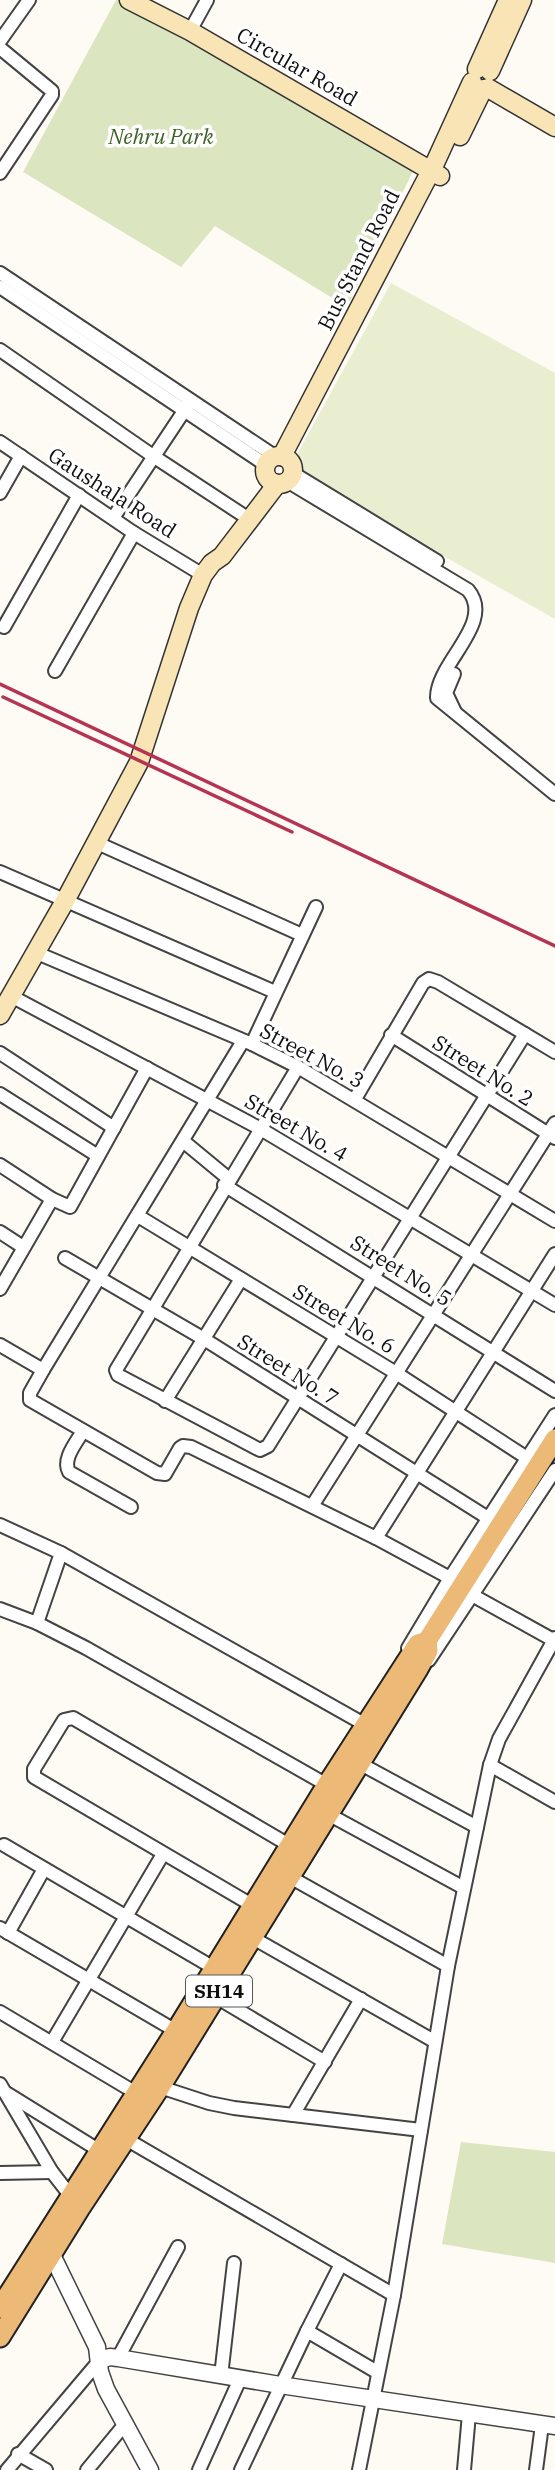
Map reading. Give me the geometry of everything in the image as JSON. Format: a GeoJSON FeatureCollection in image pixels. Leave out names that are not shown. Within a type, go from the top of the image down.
{"type":"FeatureCollection","features":[{"type":"Feature","properties":{"kind":"main road","name":"Circular Road"},"geometry":{"type":"LineString","coordinates":[[129,0],[192,27]]}},
{"type":"Feature","properties":{"kind":"main road","name":"Circular Road"},"geometry":{"type":"LineString","coordinates":[[150,0],[437,169]]}},
{"type":"Feature","properties":{"kind":"main road","name":"Bus Stand Road"},"geometry":{"type":"LineString","coordinates":[[484,80],[508,0]]}},
{"type":"Feature","properties":{"kind":"main road","name":"Bus Stand Road"},"geometry":{"type":"LineString","coordinates":[[0,1015],[37,953],[139,762],[188,608],[213,550],[245,516],[280,469],[484,80],[522,0]]}},
{"type":"Feature","properties":{"kind":"main road"},"geometry":{"type":"LineString","coordinates":[[484,80],[555,117]]}},
{"type":"Feature","properties":{"kind":"main road"},"geometry":{"type":"LineString","coordinates":[[484,80],[555,127]]}},
{"type":"Feature","properties":{"kind":"main road","name":"SH14"},"geometry":{"type":"LineString","coordinates":[[183,2035],[216,1997],[221,1972],[253,1938],[260,1910],[290,1877],[298,1850],[327,1785],[372,1728],[412,1666],[428,1651],[429,1636],[555,1439]]}},
{"type":"Feature","properties":{"kind":"main road","name":"SH14"},"geometry":{"type":"LineString","coordinates":[[0,2308],[76,2202],[126,2139],[149,2094],[221,1972],[298,1850],[328,1814],[359,1763],[372,1728]]}},
{"type":"Feature","properties":{"kind":"main road","name":"SH14"},"geometry":{"type":"LineString","coordinates":[[0,2337],[51,2253],[100,2151],[149,2094]]}},
{"type":"Feature","properties":{"kind":"street"},"geometry":{"type":"LineString","coordinates":[[0,41],[29,0]]}},
{"type":"Feature","properties":{"kind":"street"},"geometry":{"type":"LineString","coordinates":[[192,27],[207,0]]}},
{"type":"Feature","properties":{"kind":"street"},"geometry":{"type":"LineString","coordinates":[[0,48],[52,91],[52,96],[0,173]]}},
{"type":"Feature","properties":{"kind":"street"},"geometry":{"type":"LineString","coordinates":[[0,273],[187,407]]}},
{"type":"Feature","properties":{"kind":"street"},"geometry":{"type":"LineString","coordinates":[[0,287],[280,469],[473,583],[480,591],[485,604],[447,687],[447,699],[455,712],[555,794]]}},
{"type":"Feature","properties":{"kind":"street"},"geometry":{"type":"LineString","coordinates":[[0,350],[245,516]]}},
{"type":"Feature","properties":{"kind":"street"},"geometry":{"type":"LineString","coordinates":[[113,518],[187,407]]}},
{"type":"Feature","properties":{"kind":"street","name":"Gaushala Road"},"geometry":{"type":"LineString","coordinates":[[0,442],[134,533],[207,569]]}},
{"type":"Feature","properties":{"kind":"street"},"geometry":{"type":"LineString","coordinates":[[0,493],[21,456]]}},
{"type":"Feature","properties":{"kind":"street"},"geometry":{"type":"LineString","coordinates":[[4,627],[79,495]]}},
{"type":"Feature","properties":{"kind":"street"},"geometry":{"type":"LineString","coordinates":[[55,671],[134,533]]}},
{"type":"Feature","properties":{"kind":"street"},"geometry":{"type":"LineString","coordinates":[[95,842],[302,935]]}},
{"type":"Feature","properties":{"kind":"street"},"geometry":{"type":"LineString","coordinates":[[0,872],[275,992]]}},
{"type":"Feature","properties":{"kind":"street"},"geometry":{"type":"LineString","coordinates":[[316,907],[247,1043],[208,1100],[43,1370],[30,1393],[30,1399],[163,1475],[180,1448],[191,1447],[376,1538],[450,1578]]}},
{"type":"Feature","properties":{"kind":"street","name":"Street No. 3"},"geometry":{"type":"LineString","coordinates":[[37,953],[298,1067],[555,1221]]}},
{"type":"Feature","properties":{"kind":"street"},"geometry":{"type":"LineString","coordinates":[[355,1099],[423,983],[429,979],[555,1052]]}},
{"type":"Feature","properties":{"kind":"street","name":"Street No. 4"},"geometry":{"type":"LineString","coordinates":[[12,996],[259,1128],[555,1305]]}},
{"type":"Feature","properties":{"kind":"street"},"geometry":{"type":"LineString","coordinates":[[298,1067],[259,1128],[117,1367],[116,1373],[263,1450],[525,1034]]}},
{"type":"Feature","properties":{"kind":"street","name":"Street No. 2"},"geometry":{"type":"LineString","coordinates":[[391,1035],[485,1096],[553,1132]]}},
{"type":"Feature","properties":{"kind":"street"},"geometry":{"type":"LineString","coordinates":[[0,1053],[114,1128]]}},
{"type":"Feature","properties":{"kind":"street"},"geometry":{"type":"LineString","coordinates":[[0,1165],[66,1207],[73,1205],[147,1068]]}},
{"type":"Feature","properties":{"kind":"street"},"geometry":{"type":"LineString","coordinates":[[0,1094],[98,1156]]}},
{"type":"Feature","properties":{"kind":"street"},"geometry":{"type":"LineString","coordinates":[[312,1506],[510,1194],[553,1132]]}},
{"type":"Feature","properties":{"kind":"street","name":"Street No. 5"},"geometry":{"type":"LineString","coordinates":[[183,1141],[227,1182],[555,1391]]}},
{"type":"Feature","properties":{"kind":"street"},"geometry":{"type":"LineString","coordinates":[[0,1289],[52,1199]]}},
{"type":"Feature","properties":{"kind":"street","name":"Street No. 6"},"geometry":{"type":"LineString","coordinates":[[138,1216],[396,1373],[527,1458]]}},
{"type":"Feature","properties":{"kind":"street"},"geometry":{"type":"LineString","coordinates":[[0,1233],[23,1247]]}},
{"type":"Feature","properties":{"kind":"street"},"geometry":{"type":"LineString","coordinates":[[376,1538],[555,1254]]}},
{"type":"Feature","properties":{"kind":"street","name":"Street No. 7"},"geometry":{"type":"LineString","coordinates":[[65,1258],[204,1339],[488,1518]]}},
{"type":"Feature","properties":{"kind":"street"},"geometry":{"type":"LineString","coordinates":[[165,1401],[241,1279]]}},
{"type":"Feature","properties":{"kind":"street"},"geometry":{"type":"LineString","coordinates":[[0,1345],[43,1370]]}},
{"type":"Feature","properties":{"kind":"street"},"geometry":{"type":"LineString","coordinates":[[553,1476],[434,1654],[412,1666],[411,1642],[555,1415]]}},
{"type":"Feature","properties":{"kind":"street"},"geometry":{"type":"LineString","coordinates":[[83,1431],[66,1461],[69,1472],[131,1507]]}},
{"type":"Feature","properties":{"kind":"street"},"geometry":{"type":"LineString","coordinates":[[0,1525],[61,1553],[372,1728]]}},
{"type":"Feature","properties":{"kind":"street"},"geometry":{"type":"LineString","coordinates":[[37,1623],[61,1553]]}},
{"type":"Feature","properties":{"kind":"street"},"geometry":{"type":"LineString","coordinates":[[359,2470],[394,2295],[434,2041],[490,1765],[499,1739],[555,1640],[472,1595]]}},
{"type":"Feature","properties":{"kind":"street"},"geometry":{"type":"LineString","coordinates":[[0,1609],[37,1623],[86,1648],[327,1785]]}},
{"type":"Feature","properties":{"kind":"street"},"geometry":{"type":"LineString","coordinates":[[260,1910],[34,1777],[34,1769],[64,1720],[73,1718],[298,1850]]}},
{"type":"Feature","properties":{"kind":"street"},"geometry":{"type":"LineString","coordinates":[[359,1763],[477,1827]]}},
{"type":"Feature","properties":{"kind":"street"},"geometry":{"type":"LineString","coordinates":[[490,1765],[555,1802]]}},
{"type":"Feature","properties":{"kind":"street"},"geometry":{"type":"LineString","coordinates":[[328,1814],[464,1888]]}},
{"type":"Feature","properties":{"kind":"street"},"geometry":{"type":"LineString","coordinates":[[4,1845],[221,1972]]}},
{"type":"Feature","properties":{"kind":"street"},"geometry":{"type":"LineString","coordinates":[[52,2042],[163,1854]]}},
{"type":"Feature","properties":{"kind":"street"},"geometry":{"type":"LineString","coordinates":[[44,1869],[4,1931],[183,2035]]}},
{"type":"Feature","properties":{"kind":"street"},"geometry":{"type":"LineString","coordinates":[[290,1877],[448,1966]]}},
{"type":"Feature","properties":{"kind":"street"},"geometry":{"type":"LineString","coordinates":[[253,1938],[434,2041]]}},
{"type":"Feature","properties":{"kind":"street"},"geometry":{"type":"LineString","coordinates":[[216,1997],[325,2062]]}},
{"type":"Feature","properties":{"kind":"street"},"geometry":{"type":"LineString","coordinates":[[293,2115],[361,1999]]}},
{"type":"Feature","properties":{"kind":"street"},"geometry":{"type":"LineString","coordinates":[[0,2012],[149,2094],[421,2130]]}},
{"type":"Feature","properties":{"kind":"street"},"geometry":{"type":"LineString","coordinates":[[2,2088],[52,2172],[76,2202]]}},
{"type":"Feature","properties":{"kind":"street"},"geometry":{"type":"LineString","coordinates":[[2,2088],[100,2151]]}},
{"type":"Feature","properties":{"kind":"street"},"geometry":{"type":"LineString","coordinates":[[0,2112],[17,2113]]}},
{"type":"Feature","properties":{"kind":"street"},"geometry":{"type":"LineString","coordinates":[[126,2139],[394,2295]]}},
{"type":"Feature","properties":{"kind":"street"},"geometry":{"type":"LineString","coordinates":[[0,2173],[52,2172]]}},
{"type":"Feature","properties":{"kind":"street"},"geometry":{"type":"LineString","coordinates":[[118,2358],[178,2248]]}},
{"type":"Feature","properties":{"kind":"street"},"geometry":{"type":"LineString","coordinates":[[51,2253],[97,2347],[100,2372],[106,2389],[150,2470]]}},
{"type":"Feature","properties":{"kind":"street"},"geometry":{"type":"LineString","coordinates":[[221,2376],[234,2263]]}},
{"type":"Feature","properties":{"kind":"street"},"geometry":{"type":"LineString","coordinates":[[241,2470],[341,2264]]}},
{"type":"Feature","properties":{"kind":"street"},"geometry":{"type":"LineString","coordinates":[[307,2331],[377,2372]]}},
{"type":"Feature","properties":{"kind":"street"},"geometry":{"type":"LineString","coordinates":[[6,2470],[100,2360],[118,2358],[548,2426],[536,2470]]}},
{"type":"Feature","properties":{"kind":"street"},"geometry":{"type":"LineString","coordinates":[[199,2470],[240,2379]]}},
{"type":"Feature","properties":{"kind":"street"},"geometry":{"type":"LineString","coordinates":[[464,2470],[469,2414]]}},
{"type":"Feature","properties":{"kind":"street"},"geometry":{"type":"LineString","coordinates":[[87,2470],[125,2424]]}},
{"type":"Feature","properties":{"kind":"street"},"geometry":{"type":"LineString","coordinates":[[18,2454],[46,2470]]}},
{"type":"Feature","properties":{"kind":"green space","name":"Nehru Park"},"geometry":{"type":"Polygon","coordinates":[[[116,0],[416,165],[347,307],[215,226],[181,267],[23,172],[116,0]]]}},
{"type":"Feature","properties":{"kind":"green space"},"geometry":{"type":"Polygon","coordinates":[[[391,283],[555,373],[555,619],[289,469],[391,283]]]}},
{"type":"Feature","properties":{"kind":"green space"},"geometry":{"type":"Polygon","coordinates":[[[461,2142],[555,2152],[555,2263],[442,2244],[461,2142]]]}},
{"type":"Feature","properties":{"kind":"railway"},"geometry":{"type":"LineString","coordinates":[[0,684],[555,946]]}},
{"type":"Feature","properties":{"kind":"railway"},"geometry":{"type":"LineString","coordinates":[[3,697],[292,832]]}}]}
